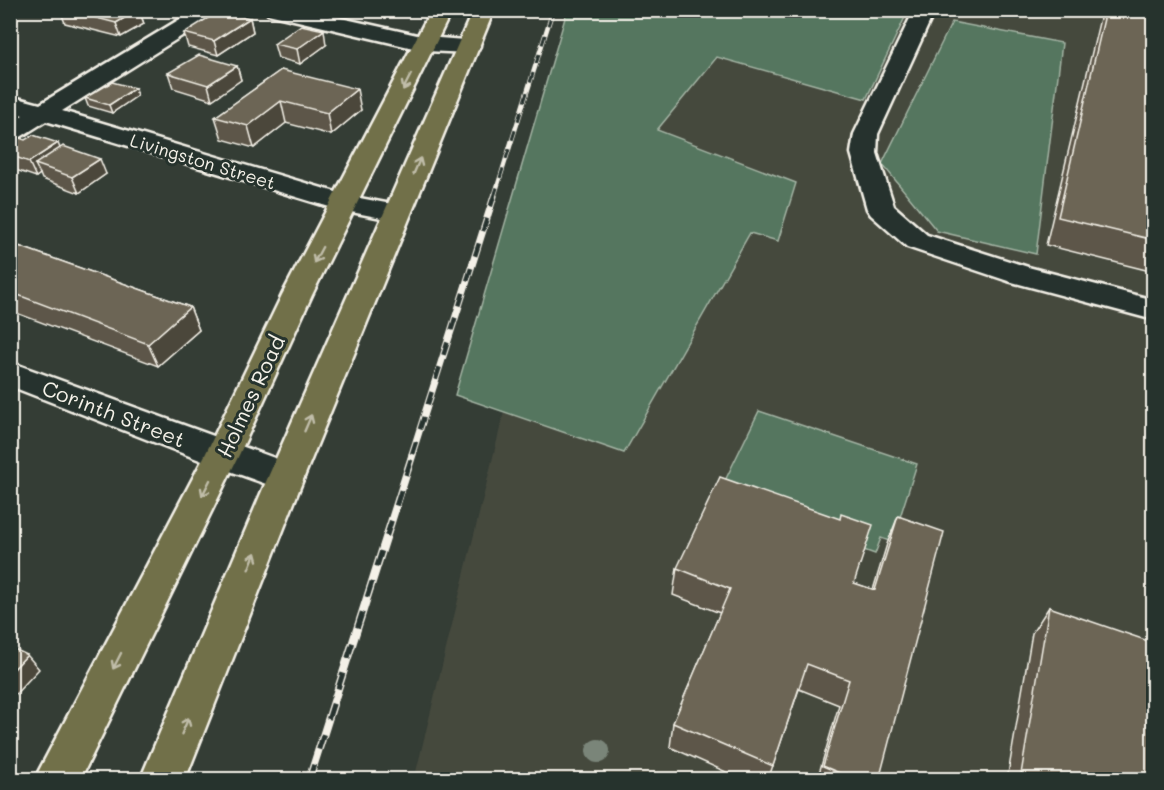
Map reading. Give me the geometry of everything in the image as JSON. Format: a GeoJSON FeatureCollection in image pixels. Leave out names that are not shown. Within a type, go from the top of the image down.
{"type":"FeatureCollection","features":[{"type":"Feature","properties":{"kind":"main road","name":"Holmes Road"},"geometry":{"type":"LineString","coordinates":[[56,780],[222,455],[297,296],[442,10]]}},
{"type":"Feature","properties":{"kind":"main road"},"geometry":{"type":"LineString","coordinates":[[162,780],[286,477],[483,10]]}},
{"type":"Feature","properties":{"kind":"street"},"geometry":{"type":"LineString","coordinates":[[10,133],[210,10]]}},
{"type":"Feature","properties":{"kind":"street"},"geometry":{"type":"LineString","coordinates":[[275,10],[426,44],[469,46]]}},
{"type":"Feature","properties":{"kind":"street"},"geometry":{"type":"LineString","coordinates":[[925,10],[866,134],[864,153],[881,209],[917,241],[1018,274],[1154,310]]}},
{"type":"Feature","properties":{"kind":"street","name":"Livingston Street"},"geometry":{"type":"LineString","coordinates":[[10,103],[345,203],[397,213]]}},
{"type":"Feature","properties":{"kind":"street","name":"Corinth Street"},"geometry":{"type":"LineString","coordinates":[[10,373],[222,455],[286,477]]}},
{"type":"Feature","properties":{"kind":"shaded area"},"geometry":{"type":"Polygon","coordinates":[[[602,11],[1153,11],[1153,779],[414,780],[602,11]]]}},
{"type":"Feature","properties":{"kind":"green space"},"geometry":{"type":"Polygon","coordinates":[[[567,11],[908,11],[866,99],[717,57],[657,130],[796,183],[778,241],[750,233],[624,453],[455,395],[567,11]]]}},
{"type":"Feature","properties":{"kind":"green space"},"geometry":{"type":"Polygon","coordinates":[[[952,22],[1062,43],[1036,254],[937,231],[882,164],[952,22]]]}},
{"type":"Feature","properties":{"kind":"green space"},"geometry":{"type":"Polygon","coordinates":[[[759,411],[917,464],[892,542],[881,538],[875,554],[717,497],[759,411]]]}},
{"type":"Feature","properties":{"kind":"building"},"geometry":{"type":"Polygon","coordinates":[[[66,10],[138,10],[116,23],[66,10]]]}},
{"type":"Feature","properties":{"kind":"building"},"geometry":{"type":"Polygon","coordinates":[[[1106,10],[1154,10],[1154,240],[1058,217],[1106,10]]]}},
{"type":"Feature","properties":{"kind":"building"},"geometry":{"type":"Polygon","coordinates":[[[219,11],[250,18],[214,41],[184,33],[219,11]]]}},
{"type":"Feature","properties":{"kind":"building"},"geometry":{"type":"Polygon","coordinates":[[[301,25],[324,30],[297,49],[274,44],[301,25]]]}},
{"type":"Feature","properties":{"kind":"building"},"geometry":{"type":"Polygon","coordinates":[[[199,55],[237,66],[208,85],[168,73],[199,55]]]}},
{"type":"Feature","properties":{"kind":"building"},"geometry":{"type":"Polygon","coordinates":[[[281,70],[357,89],[327,113],[281,101],[248,126],[215,117],[281,70]]]}},
{"type":"Feature","properties":{"kind":"building"},"geometry":{"type":"Polygon","coordinates":[[[112,82],[135,88],[109,105],[85,98],[112,82]]]}},
{"type":"Feature","properties":{"kind":"building"},"geometry":{"type":"Polygon","coordinates":[[[33,135],[58,143],[29,162],[10,155],[10,138],[14,136],[25,140],[33,135]]]}},
{"type":"Feature","properties":{"kind":"building"},"geometry":{"type":"Polygon","coordinates":[[[63,146],[100,159],[72,177],[35,164],[63,146]]]}},
{"type":"Feature","properties":{"kind":"building"},"geometry":{"type":"Polygon","coordinates":[[[10,243],[190,307],[148,344],[10,292],[10,243]]]}},
{"type":"Feature","properties":{"kind":"building"},"geometry":{"type":"Polygon","coordinates":[[[720,477],[840,519],[841,514],[873,525],[854,583],[875,590],[898,516],[944,532],[879,780],[856,780],[823,766],[849,680],[807,664],[773,766],[673,723],[730,589],[677,568],[720,477]]]}},
{"type":"Feature","properties":{"kind":"building"},"geometry":{"type":"Polygon","coordinates":[[[1049,607],[1154,643],[1154,780],[1020,780],[1049,607]]]}},
{"type":"Feature","properties":{"kind":"building"},"geometry":{"type":"Polygon","coordinates":[[[10,647],[27,655],[10,673],[10,647]]]}},
{"type":"Feature","properties":{"kind":"railway"},"geometry":{"type":"LineString","coordinates":[[494,197],[553,10]]}},
{"type":"Feature","properties":{"kind":"railway"},"geometry":{"type":"LineString","coordinates":[[412,454],[494,196]]}},
{"type":"Feature","properties":{"kind":"railway"},"geometry":{"type":"LineString","coordinates":[[309,780],[413,453]]}}]}
